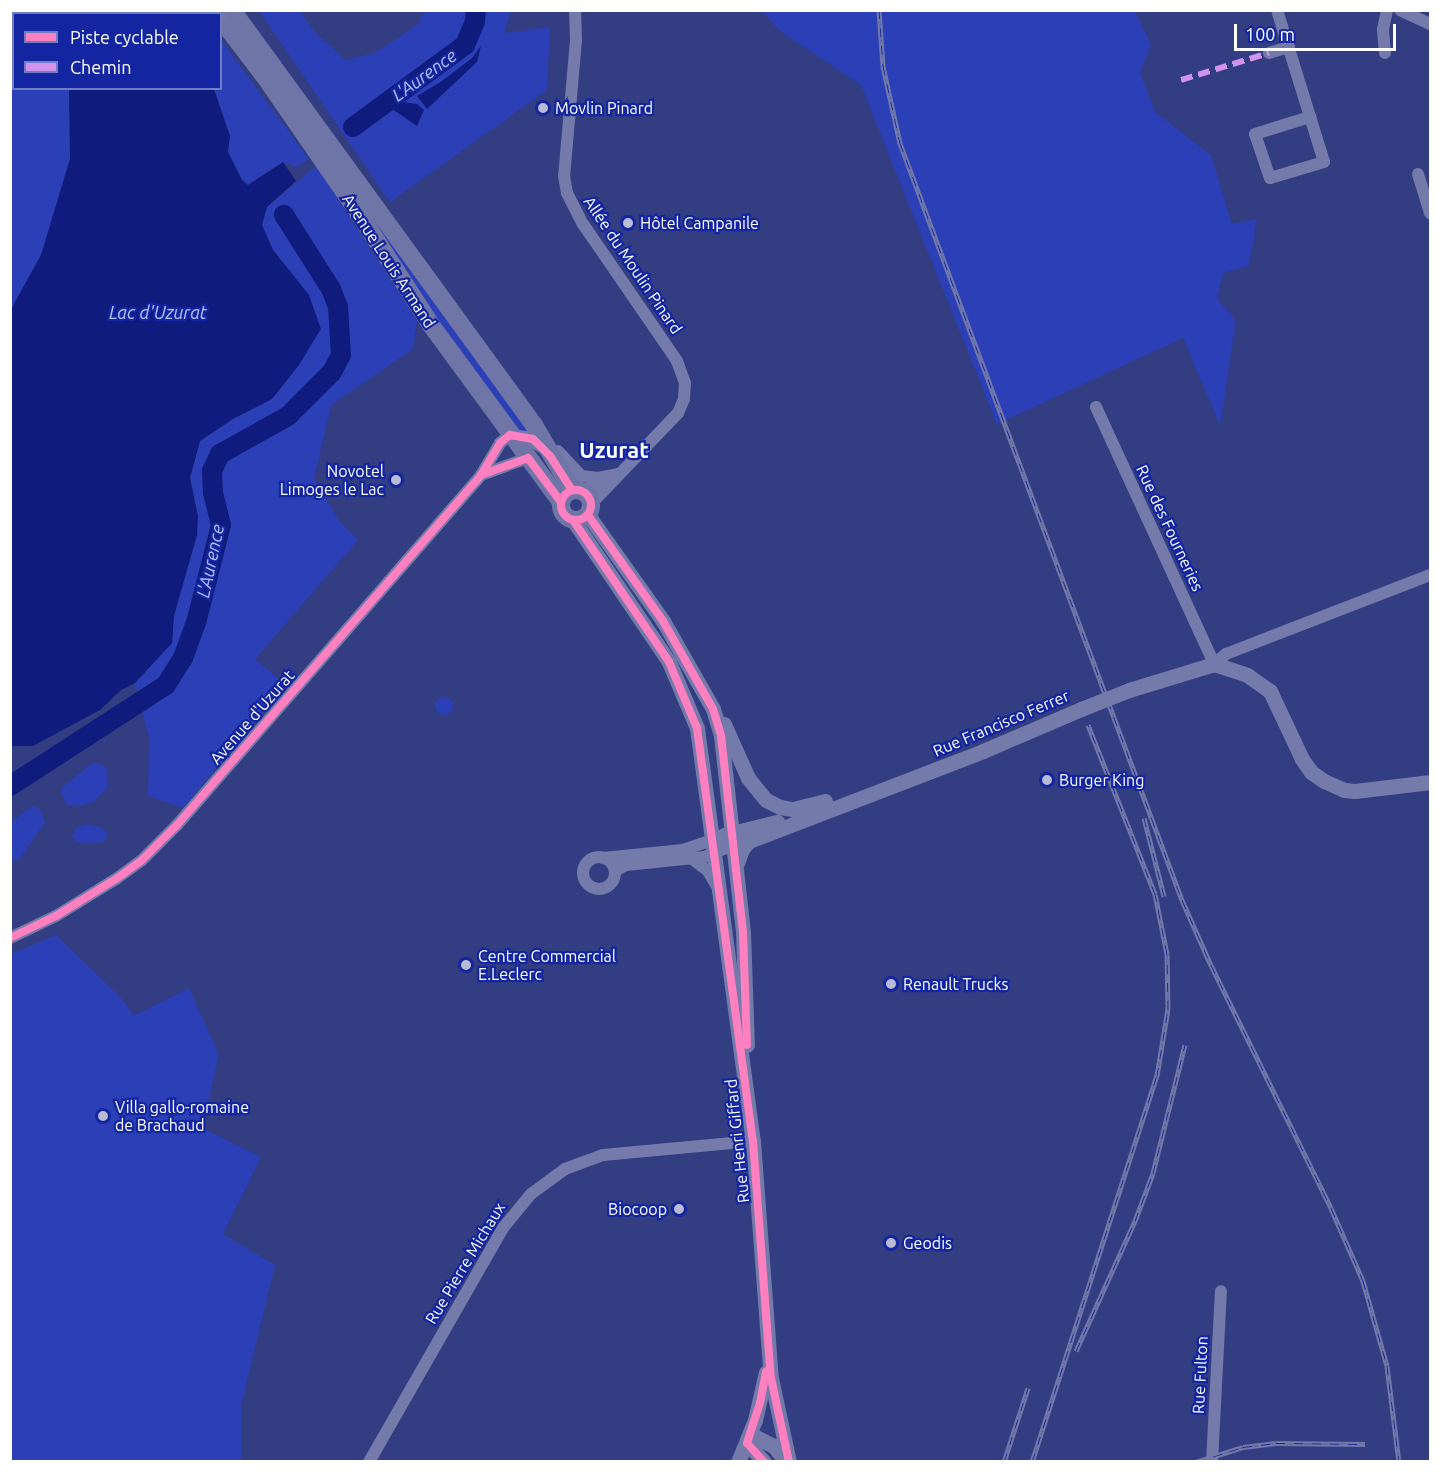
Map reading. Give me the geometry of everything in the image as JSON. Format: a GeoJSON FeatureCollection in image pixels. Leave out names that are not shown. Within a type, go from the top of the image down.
{"type":"FeatureCollection","features":[{"type":"Feature","properties":{"kind":"main road","name":"Avenue Louis Armand"},"geometry":{"type":"LineString","coordinates":[[234,10],[534,425],[578,504]]}},
{"type":"Feature","properties":{"kind":"main road","name":"Avenue Louis Armand"},"geometry":{"type":"LineString","coordinates":[[222,21],[265,77],[383,249],[430,326],[510,435],[528,458],[578,504]]}},
{"type":"Feature","properties":{"kind":"street","name":"Allée du Moulin Pinard"},"geometry":{"type":"LineString","coordinates":[[575,10],[576,40],[564,176],[567,193],[583,224],[677,361],[685,383],[684,399],[678,413],[619,474],[606,492],[578,504]]}},
{"type":"Feature","properties":{"kind":"street"},"geometry":{"type":"LineString","coordinates":[[1277,10],[1324,162],[1270,178],[1255,134],[1310,117]]}},
{"type":"Feature","properties":{"kind":"street"},"geometry":{"type":"LineString","coordinates":[[1385,53],[1383,30],[1387,10]]}},
{"type":"Feature","properties":{"kind":"street"},"geometry":{"type":"LineString","coordinates":[[1400,10],[1431,24]]}},
{"type":"Feature","properties":{"kind":"street"},"geometry":{"type":"LineString","coordinates":[[1269,53],[1289,46]]}},
{"type":"Feature","properties":{"kind":"street"},"geometry":{"type":"LineString","coordinates":[[1419,174],[1431,213]]}},
{"type":"Feature","properties":{"kind":"street"},"geometry":{"type":"LineString","coordinates":[[512,395],[525,402],[575,472],[587,478],[619,474]]}},
{"type":"Feature","properties":{"kind":"street","name":"Rue des Fourneries"},"geometry":{"type":"LineString","coordinates":[[1096,407],[1214,664]]}},
{"type":"Feature","properties":{"kind":"street"},"geometry":{"type":"LineString","coordinates":[[510,435],[533,439],[550,456]]}},
{"type":"Feature","properties":{"kind":"street","name":"Avenue d'Uzurat"},"geometry":{"type":"LineString","coordinates":[[10,938],[91,895],[142,860],[186,816],[481,475],[489,458],[510,435]]}},
{"type":"Feature","properties":{"kind":"street","name":"Avenue d'Uzurat"},"geometry":{"type":"LineString","coordinates":[[481,475],[528,458]]}},
{"type":"Feature","properties":{"kind":"street","name":"Avenue Louis Armand"},"geometry":{"type":"LineString","coordinates":[[578,504],[663,621],[713,709],[721,736],[723,842]]}},
{"type":"Feature","properties":{"kind":"street","name":"Avenue Louis Armand"},"geometry":{"type":"LineString","coordinates":[[578,504],[669,662],[697,728],[723,842]]}},
{"type":"Feature","properties":{"kind":"street"},"geometry":{"type":"LineString","coordinates":[[1214,664],[1226,654],[1431,576]]}},
{"type":"Feature","properties":{"kind":"street"},"geometry":{"type":"LineString","coordinates":[[1214,664],[1247,675],[1270,691],[1302,759],[1311,772],[1324,781],[1344,790],[1355,791],[1431,782]]}},
{"type":"Feature","properties":{"kind":"street","name":"Rue Francisco Ferrer"},"geometry":{"type":"LineString","coordinates":[[802,820],[895,786],[1129,690],[1214,664]]}},
{"type":"Feature","properties":{"kind":"street"},"geometry":{"type":"LineString","coordinates":[[713,709],[726,726],[751,784],[766,800],[780,807],[808,807],[850,792],[895,786]]}},
{"type":"Feature","properties":{"kind":"street"},"geometry":{"type":"LineString","coordinates":[[603,858],[611,862],[615,871],[613,881],[607,887],[599,889],[588,884],[584,876],[585,866],[594,858],[683,850],[723,842],[802,820]]}},
{"type":"Feature","properties":{"kind":"street"},"geometry":{"type":"LineString","coordinates":[[736,869],[742,849],[758,838],[802,820]]}},
{"type":"Feature","properties":{"kind":"street"},"geometry":{"type":"LineString","coordinates":[[615,871],[626,865],[692,858],[723,842],[758,838]]}},
{"type":"Feature","properties":{"kind":"street"},"geometry":{"type":"LineString","coordinates":[[723,842],[738,886]]}},
{"type":"Feature","properties":{"kind":"street","name":"Rue Henri Giffard"},"geometry":{"type":"LineString","coordinates":[[723,842],[736,869],[738,886],[747,1008],[748,1099]]}},
{"type":"Feature","properties":{"kind":"street","name":"Rue Henri Giffard"},"geometry":{"type":"LineString","coordinates":[[723,842],[718,890],[753,1141],[769,1358],[787,1461]]}},
{"type":"Feature","properties":{"kind":"street"},"geometry":{"type":"LineString","coordinates":[[692,858],[711,874],[718,890]]}},
{"type":"Feature","properties":{"kind":"street","name":"Rue Pierre Michaux"},"geometry":{"type":"LineString","coordinates":[[369,1461],[503,1228],[531,1194],[566,1169],[603,1155],[753,1141]]}},
{"type":"Feature","properties":{"kind":"street","name":"Rue Fulton"},"geometry":{"type":"LineString","coordinates":[[1212,1461],[1221,1291]]}},
{"type":"Feature","properties":{"kind":"street"},"geometry":{"type":"LineString","coordinates":[[738,1461],[760,1403],[769,1358]]}},
{"type":"Feature","properties":{"kind":"street"},"geometry":{"type":"LineString","coordinates":[[748,1439],[764,1461]]}},
{"type":"Feature","properties":{"kind":"street"},"geometry":{"type":"LineString","coordinates":[[748,1439],[774,1446],[787,1461]]}},
{"type":"Feature","properties":{"kind":"shaded area"},"geometry":{"type":"Polygon","coordinates":[[[11,11],[95,11],[12,12],[12,90],[69,90],[70,159],[41,255],[11,309],[11,11]]]}},
{"type":"Feature","properties":{"kind":"shaded area"},"geometry":{"type":"Polygon","coordinates":[[[226,11],[535,435],[512,431],[226,11]]]}},
{"type":"Feature","properties":{"kind":"shaded area"},"geometry":{"type":"Polygon","coordinates":[[[259,11],[300,11],[314,31],[346,60],[375,53],[417,25],[425,11],[511,11],[504,33],[550,27],[547,90],[390,202],[259,11]]]}},
{"type":"Feature","properties":{"kind":"shaded area"},"geometry":{"type":"Polygon","coordinates":[[[762,11],[1135,11],[1151,45],[1140,73],[1155,112],[1211,155],[1232,224],[1257,219],[1249,266],[1223,273],[1217,298],[1236,321],[1220,425],[1183,338],[997,424],[861,85],[780,31],[762,11]]]}},
{"type":"Feature","properties":{"kind":"shaded area"},"geometry":{"type":"Polygon","coordinates":[[[222,41],[309,159],[297,167],[283,162],[247,185],[242,180],[228,152],[230,136],[214,90],[222,90],[222,41]]]}},
{"type":"Feature","properties":{"kind":"shaded area"},"geometry":{"type":"Polygon","coordinates":[[[316,166],[417,321],[413,349],[331,405],[314,479],[340,522],[358,540],[255,659],[286,685],[183,808],[148,796],[149,738],[135,683],[172,643],[174,616],[197,535],[198,516],[190,478],[200,441],[233,419],[272,399],[309,295],[273,250],[262,225],[267,207],[316,166]]]}},
{"type":"Feature","properties":{"kind":"shaded area"},"geometry":{"type":"Polygon","coordinates":[[[444,697],[450,700],[453,706],[450,712],[444,715],[438,712],[435,706],[438,700],[444,697]]]}},
{"type":"Feature","properties":{"kind":"shaded area"},"geometry":{"type":"Polygon","coordinates":[[[92,763],[101,764],[107,770],[108,787],[93,802],[80,806],[67,805],[60,789],[92,763]]]}},
{"type":"Feature","properties":{"kind":"shaded area"},"geometry":{"type":"Polygon","coordinates":[[[32,806],[40,809],[45,822],[19,860],[11,860],[11,822],[32,806]]]}},
{"type":"Feature","properties":{"kind":"shaded area"},"geometry":{"type":"Polygon","coordinates":[[[88,824],[103,828],[107,833],[105,842],[78,843],[72,836],[76,828],[88,824]]]}},
{"type":"Feature","properties":{"kind":"shaded area"},"geometry":{"type":"Polygon","coordinates":[[[56,935],[122,999],[134,1016],[189,988],[219,1055],[202,1128],[261,1157],[223,1234],[275,1265],[241,1406],[241,1461],[11,1461],[11,954],[56,935]]]}},
{"type":"Feature","properties":{"kind":"water"},"geometry":{"type":"Polygon","coordinates":[[[481,46],[477,62],[427,109],[417,96],[442,81],[472,58],[481,46]]]}},
{"type":"Feature","properties":{"kind":"water","name":"Lac d'Uzurat"},"geometry":{"type":"Polygon","coordinates":[[[69,90],[214,90],[230,136],[228,152],[242,180],[248,185],[283,162],[296,181],[267,207],[262,225],[273,250],[309,295],[321,329],[299,365],[272,399],[233,419],[200,441],[190,478],[198,516],[197,535],[174,616],[172,643],[135,683],[121,690],[100,710],[33,746],[11,746],[11,309],[41,255],[70,159],[69,90]]]}},
{"type":"Feature","properties":{"kind":"water"},"geometry":{"type":"Polygon","coordinates":[[[403,102],[417,104],[424,110],[417,126],[392,109],[403,102]]]}},
{"type":"Feature","properties":{"kind":"waterway","name":"L'Aurence"},"geometry":{"type":"LineString","coordinates":[[353,127],[465,45],[475,21],[476,10]]}},
{"type":"Feature","properties":{"kind":"waterway","name":"L'Aurence"},"geometry":{"type":"LineString","coordinates":[[10,786],[166,685],[183,658],[196,623],[221,525],[213,492],[212,471],[220,454],[288,416],[332,372],[341,355],[338,307],[331,289],[284,215]]}},
{"type":"Feature","properties":{"kind":"railway"},"geometry":{"type":"LineString","coordinates":[[879,10],[883,66],[900,143],[1182,900],[1211,965],[1331,1208],[1363,1281],[1387,1366],[1399,1462]]}},
{"type":"Feature","properties":{"kind":"railway"},"geometry":{"type":"LineString","coordinates":[[1032,1462],[1157,1076],[1168,1009],[1167,954],[1155,894],[1088,725]]}},
{"type":"Feature","properties":{"kind":"railway"},"geometry":{"type":"LineString","coordinates":[[1144,818],[1164,896]]}},
{"type":"Feature","properties":{"kind":"railway"},"geometry":{"type":"LineString","coordinates":[[1076,1351],[1135,1221],[1153,1173],[1185,1045]]}},
{"type":"Feature","properties":{"kind":"railway"},"geometry":{"type":"LineString","coordinates":[[1004,1462],[1028,1388]]}},
{"type":"Feature","properties":{"kind":"railway"},"geometry":{"type":"LineString","coordinates":[[1196,1462],[1243,1447],[1276,1443],[1365,1444]]}},
{"type":"Feature","properties":{"kind":"marked path"},"geometry":{"type":"LineString","coordinates":[[1181,80],[1269,53]]}},
{"type":"Feature","properties":{"kind":"cycle path"},"geometry":{"type":"LineString","coordinates":[[10,938],[56,916],[116,879],[142,860],[177,825],[481,475],[500,443],[510,435],[533,439],[550,456],[572,490]]}},
{"type":"Feature","properties":{"kind":"cycle path"},"geometry":{"type":"LineString","coordinates":[[481,475],[528,458],[561,502]]}},
{"type":"Feature","properties":{"kind":"cycle path"},"geometry":{"type":"LineString","coordinates":[[576,490],[587,494],[591,505],[587,516],[576,520],[565,516],[561,505],[565,494],[576,490]]}},
{"type":"Feature","properties":{"kind":"cycle path"},"geometry":{"type":"LineString","coordinates":[[588,515],[663,621],[713,709],[721,736],[743,932],[747,1045]]}},
{"type":"Feature","properties":{"kind":"cycle path"},"geometry":{"type":"LineString","coordinates":[[573,520],[669,662],[697,728],[753,1141],[771,1378],[789,1462]]}},
{"type":"Feature","properties":{"kind":"cycle path"},"geometry":{"type":"LineString","coordinates":[[764,1462],[747,1443],[760,1403],[766,1372]]}},
{"type":"Feature","properties":{"kind":"place","name":"Movlin Pinard"},"geometry":{"type":"Point","coordinates":[543,108]}},
{"type":"Feature","properties":{"kind":"place","name":"Hôtel Campanile"},"geometry":{"type":"Point","coordinates":[628,223]}},
{"type":"Feature","properties":{"kind":"place","name":"Novotel Limoges le Lac"},"geometry":{"type":"Point","coordinates":[396,480]}},
{"type":"Feature","properties":{"kind":"place","name":"Burger King"},"geometry":{"type":"Point","coordinates":[1047,780]}},
{"type":"Feature","properties":{"kind":"place","name":"Centre Commercial E.Leclerc"},"geometry":{"type":"Point","coordinates":[466,965]}},
{"type":"Feature","properties":{"kind":"place","name":"Renault Trucks"},"geometry":{"type":"Point","coordinates":[891,984]}},
{"type":"Feature","properties":{"kind":"place","name":"Villa gallo-romaine de Brachaud"},"geometry":{"type":"Point","coordinates":[103,1116]}},
{"type":"Feature","properties":{"kind":"place","name":"Biocoop"},"geometry":{"type":"Point","coordinates":[679,1209]}},
{"type":"Feature","properties":{"kind":"place","name":"Geodis"},"geometry":{"type":"Point","coordinates":[891,1243]}},
{"type":"Feature","properties":{"kind":"district","name":"Uzurat"},"geometry":{"type":"Point","coordinates":[614,450]}}]}
